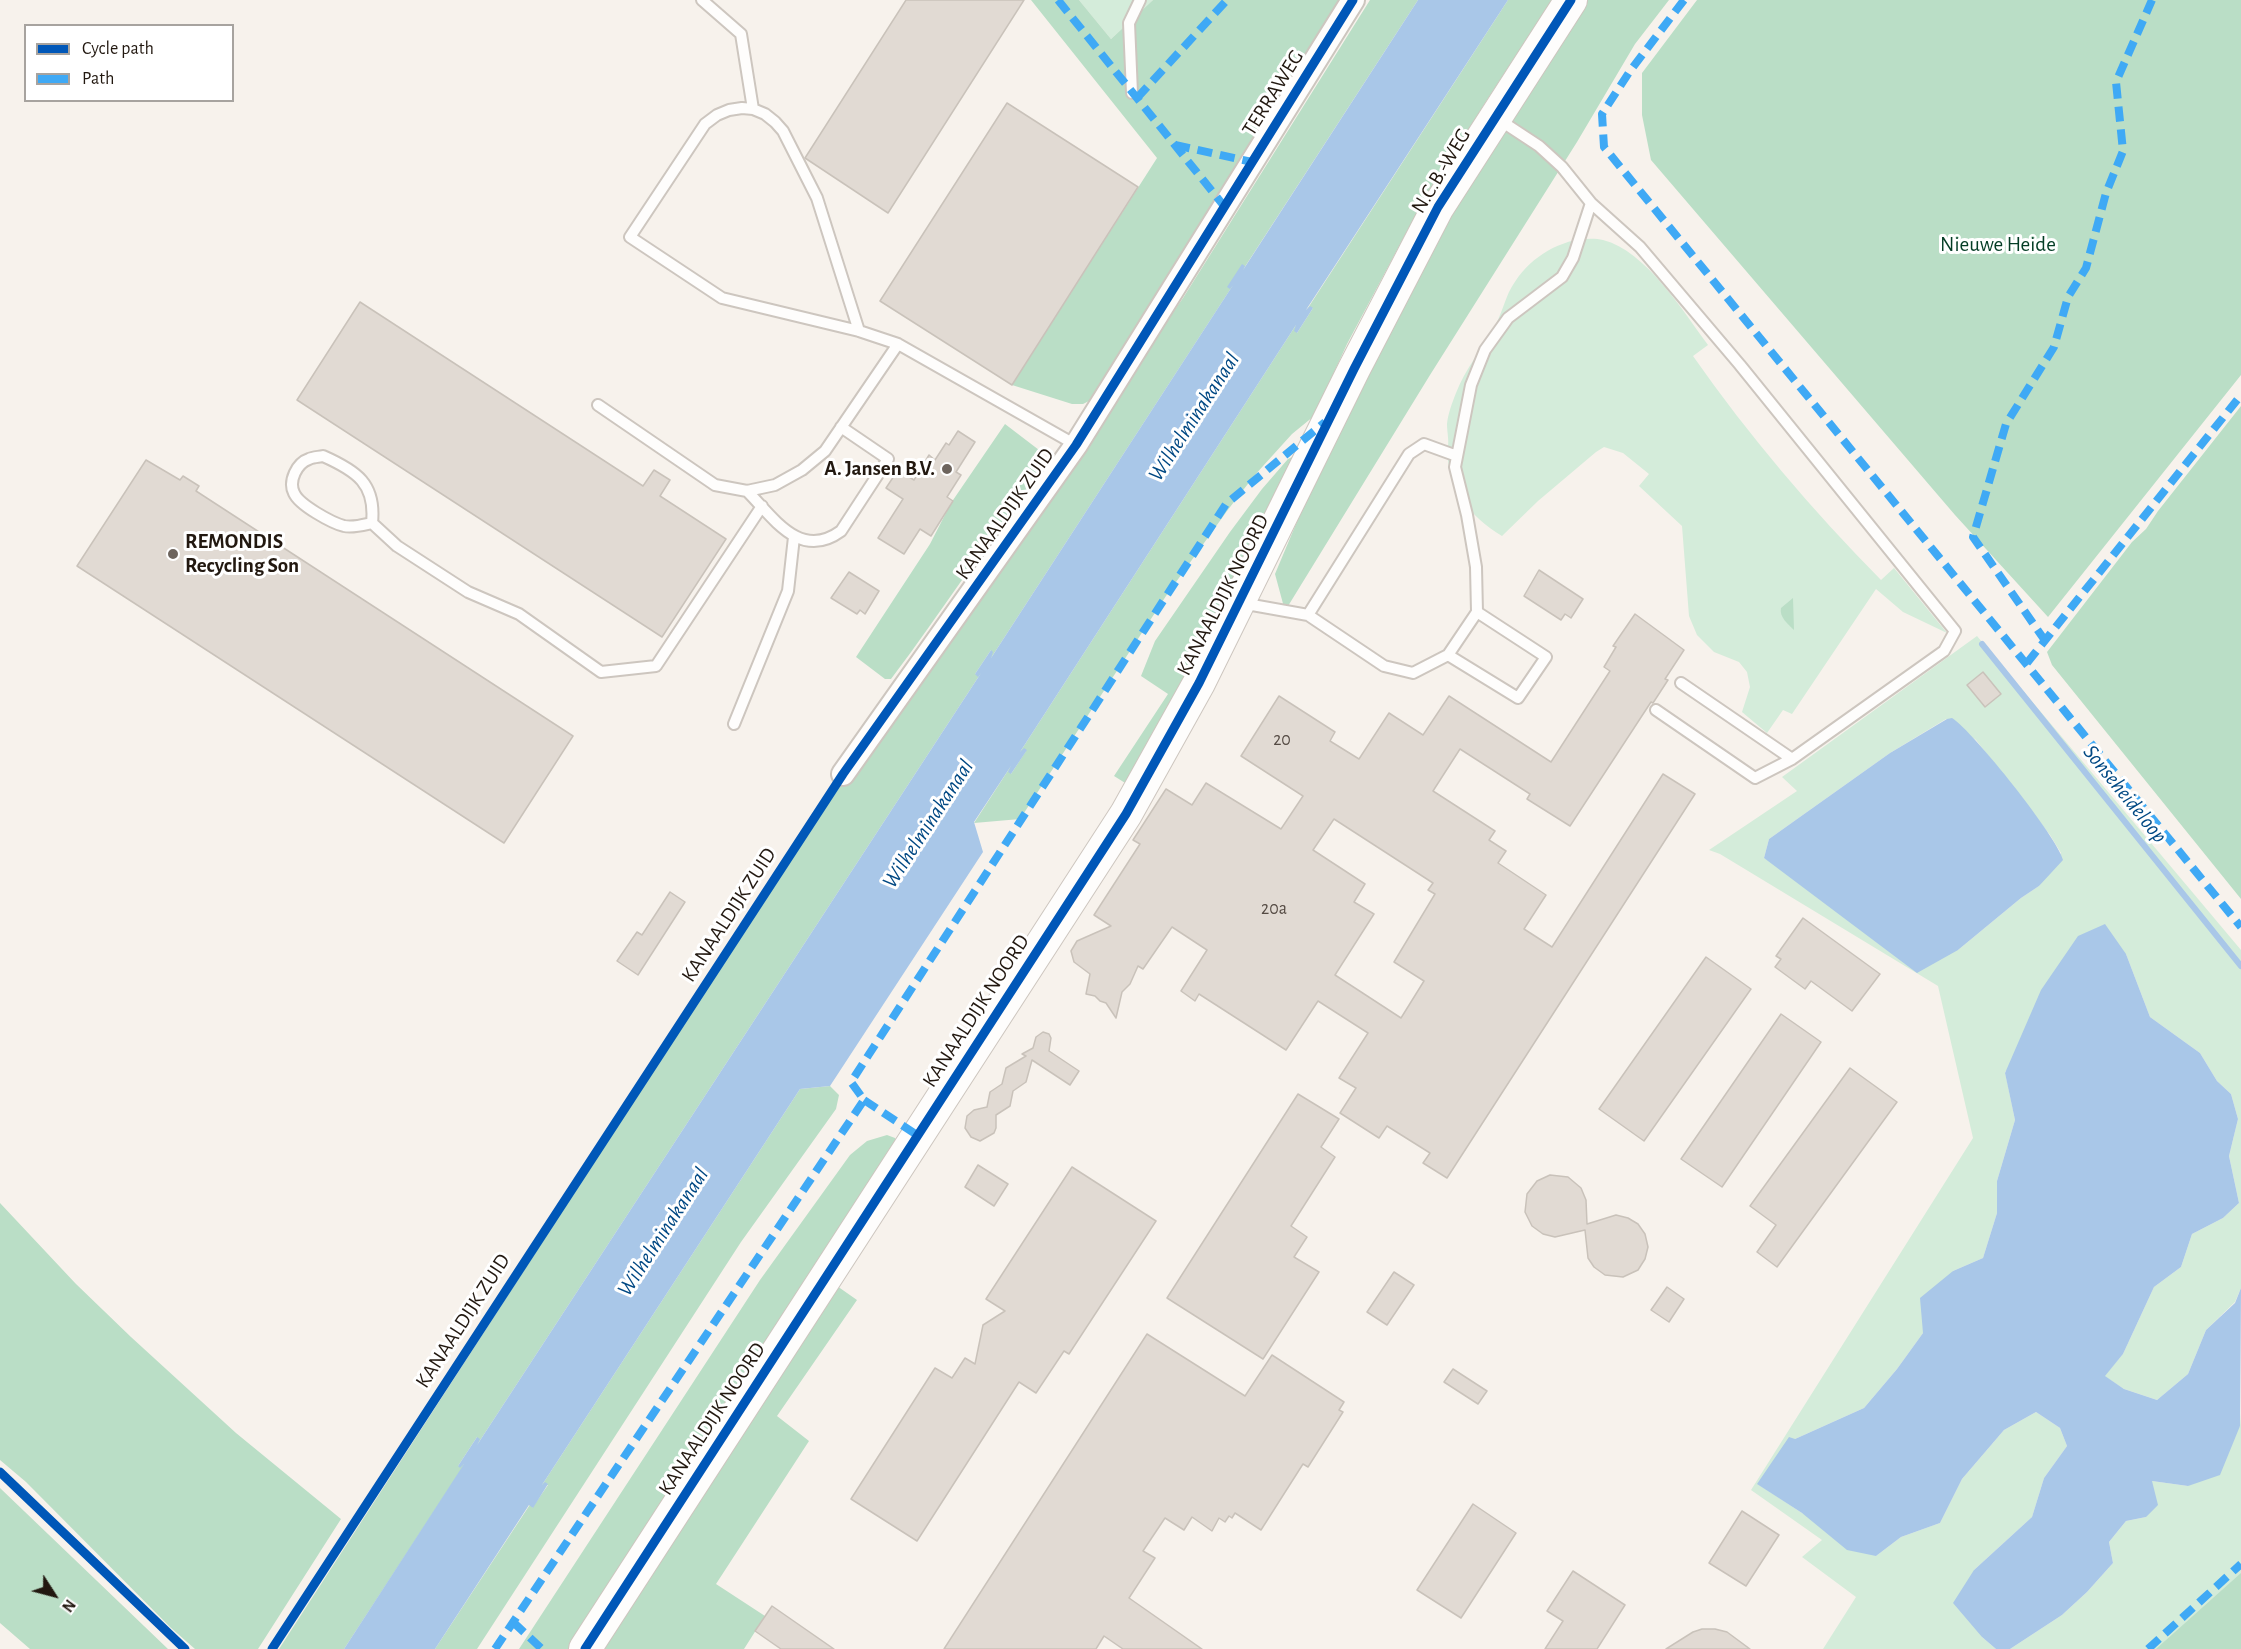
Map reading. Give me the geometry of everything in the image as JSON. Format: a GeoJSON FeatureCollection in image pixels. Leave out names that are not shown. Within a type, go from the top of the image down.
{"type":"FeatureCollection","features":[{"type":"Feature","properties":{"kind":"street","name":"TERRAWEG"},"geometry":{"type":"LineString","coordinates":[[1224,206],[1353,0]]}},
{"type":"Feature","properties":{"kind":"street","name":"N.C.B.-WEG"},"geometry":{"type":"LineString","coordinates":[[1354,369],[1438,207],[1571,0]]}},
{"type":"Feature","properties":{"kind":"street","name":"KANAALDIJK ZUID"},"geometry":{"type":"LineString","coordinates":[[843,774],[1076,445],[1224,206]]}},
{"type":"Feature","properties":{"kind":"street","name":"KANAALDIJK NOORD"},"geometry":{"type":"LineString","coordinates":[[585,1649],[1126,814],[1199,683],[1354,369]]}},
{"type":"Feature","properties":{"kind":"lane"},"geometry":{"type":"LineString","coordinates":[[702,0],[741,34],[753,109]]}},
{"type":"Feature","properties":{"kind":"lane"},"geometry":{"type":"LineString","coordinates":[[1132,93],[1129,24],[1140,0]]}},
{"type":"Feature","properties":{"kind":"lane"},"geometry":{"type":"LineString","coordinates":[[859,331],[817,198],[783,131],[775,122],[753,109],[729,110],[717,115],[705,124],[630,237],[722,298],[859,331],[898,344],[1076,445]]}},
{"type":"Feature","properties":{"kind":"lane"},"geometry":{"type":"LineString","coordinates":[[1495,117],[1539,146],[1562,167],[1591,203],[1640,247],[1725,347],[1955,631],[1944,651],[1792,759],[1755,778],[1656,710]]}},
{"type":"Feature","properties":{"kind":"lane"},"geometry":{"type":"LineString","coordinates":[[1239,603],[1308,615],[1384,666],[1413,673],[1448,654],[1477,612],[1476,567],[1467,515],[1455,467],[1471,385],[1485,350],[1508,318],[1562,277],[1573,258],[1591,203]]}},
{"type":"Feature","properties":{"kind":"lane"},"geometry":{"type":"LineString","coordinates":[[598,405],[715,485],[747,491],[775,485],[802,470],[825,451],[898,344]]}},
{"type":"Feature","properties":{"kind":"lane"},"geometry":{"type":"LineString","coordinates":[[747,491],[794,537],[806,542],[818,542],[831,538],[841,531],[888,459],[841,427]]}},
{"type":"Feature","properties":{"kind":"lane"},"geometry":{"type":"LineString","coordinates":[[1308,615],[1409,454],[1424,444],[1457,456]]}},
{"type":"Feature","properties":{"kind":"lane"},"geometry":{"type":"LineString","coordinates":[[372,524],[374,507],[371,492],[349,470],[323,456],[309,459],[297,468],[292,480],[294,493],[303,504],[343,526],[372,524],[397,546],[468,592],[519,614],[601,672],[656,666],[762,506]]}},
{"type":"Feature","properties":{"kind":"lane"},"geometry":{"type":"LineString","coordinates":[[734,724],[788,591],[794,537]]}},
{"type":"Feature","properties":{"kind":"lane"},"geometry":{"type":"LineString","coordinates":[[1448,654],[1518,698],[1545,657],[1477,612]]}},
{"type":"Feature","properties":{"kind":"lane"},"geometry":{"type":"LineString","coordinates":[[1681,683],[1792,759]]}},
{"type":"Feature","properties":{"kind":"green space"},"geometry":{"type":"Polygon","coordinates":[[[1031,0],[1079,0],[1111,39],[1153,0],[1345,0],[1091,400],[1083,404],[1072,404],[1012,385],[1157,158],[1031,0]]]}},
{"type":"Feature","properties":{"kind":"green space"},"geometry":{"type":"Polygon","coordinates":[[[1079,0],[1153,0],[1111,39],[1079,0]]]}},
{"type":"Feature","properties":{"kind":"green space"},"geometry":{"type":"Polygon","coordinates":[[[1370,0],[1418,0],[991,658],[991,650],[975,674],[981,673],[477,1445],[477,1437],[458,1466],[465,1464],[344,1649],[279,1649],[775,879],[1183,298],[1370,0]]]}},
{"type":"Feature","properties":{"kind":"green space"},"geometry":{"type":"Polygon","coordinates":[[[1508,0],[1552,0],[1413,220],[1347,344],[1314,416],[1292,434],[1254,476],[1227,511],[1166,596],[1020,819],[974,823],[1011,766],[1011,774],[1026,751],[1020,752],[1296,325],[1297,333],[1313,308],[1306,311],[1508,0]]]}},
{"type":"Feature","properties":{"kind":"green space"},"geometry":{"type":"Polygon","coordinates":[[[1587,0],[1669,0],[1635,44],[1577,142],[1285,611],[1275,574],[1351,393],[1409,278],[1587,0]]]}},
{"type":"Feature","properties":{"kind":"green space","name":"Nieuwe Heide"},"geometry":{"type":"Polygon","coordinates":[[[1697,0],[2241,0],[2241,375],[2048,617],[1955,515],[1651,160],[1642,115],[1642,73],[1697,0]]]}},
{"type":"Feature","properties":{"kind":"green space"},"geometry":{"type":"Polygon","coordinates":[[[1580,239],[1600,239],[1619,246],[1649,269],[1708,345],[1693,356],[1759,444],[1830,527],[1881,580],[1894,568],[1947,633],[1903,612],[1876,589],[1792,714],[1783,710],[1767,733],[1742,712],[1750,687],[1747,672],[1739,662],[1714,652],[1697,635],[1689,616],[1682,526],[1639,486],[1649,474],[1623,453],[1604,447],[1596,452],[1538,501],[1502,536],[1470,510],[1455,487],[1448,461],[1447,424],[1456,393],[1495,326],[1509,292],[1522,272],[1548,251],[1580,239]]]}},
{"type":"Feature","properties":{"kind":"green space"},"geometry":{"type":"Polygon","coordinates":[[[2241,406],[2241,899],[2052,665],[2047,652],[2241,406]]]}},
{"type":"Feature","properties":{"kind":"green space"},"geometry":{"type":"Polygon","coordinates":[[[1005,424],[1039,450],[1043,472],[1003,522],[891,679],[885,679],[856,657],[930,544],[951,503],[1005,424]]]}},
{"type":"Feature","properties":{"kind":"green space"},"geometry":{"type":"Polygon","coordinates":[[[1298,454],[1130,786],[1114,776],[1168,694],[1141,676],[1155,641],[1262,489],[1288,459],[1298,454]]]}},
{"type":"Feature","properties":{"kind":"green space"},"geometry":{"type":"Polygon","coordinates":[[[1793,598],[1794,630],[1781,614],[1781,608],[1793,598]]]}},
{"type":"Feature","properties":{"kind":"green space"},"geometry":{"type":"Polygon","coordinates":[[[1977,636],[2241,950],[2241,1288],[2235,1302],[2206,1330],[2188,1374],[2157,1400],[2124,1389],[2104,1376],[2123,1354],[2154,1287],[2181,1267],[2192,1234],[2223,1218],[2239,1203],[2229,1156],[2238,1119],[2231,1094],[2217,1081],[2200,1053],[2150,1017],[2126,954],[2005,1072],[2015,1120],[1997,1181],[1997,1213],[1983,1258],[1953,1271],[1923,1333],[1897,1369],[1864,1408],[1795,1439],[1758,1484],[1802,1513],[1876,1556],[1901,1537],[1940,1523],[1962,1479],[2004,1430],[2036,1412],[2060,1428],[2067,1446],[2044,1478],[2032,1517],[1974,1570],[1982,1637],[1996,1649],[1823,1649],[1856,1597],[1802,1557],[1822,1540],[1751,1490],[1973,1138],[1938,986],[1720,854],[1709,850],[1797,791],[1782,777],[1977,636]],[[1946,719],[1890,753],[1769,839],[1764,858],[1958,950],[2039,886],[2061,853],[2050,835],[1976,740],[1946,719]]]}},
{"type":"Feature","properties":{"kind":"green space"},"geometry":{"type":"Polygon","coordinates":[[[830,1086],[839,1095],[836,1109],[741,1242],[477,1649],[435,1649],[533,1500],[532,1508],[548,1485],[542,1485],[800,1089],[830,1086]]]}},
{"type":"Feature","properties":{"kind":"green space"},"geometry":{"type":"Polygon","coordinates":[[[887,1135],[898,1142],[572,1649],[519,1649],[760,1280],[850,1155],[867,1141],[887,1135]]]}},
{"type":"Feature","properties":{"kind":"green space"},"geometry":{"type":"Polygon","coordinates":[[[0,1203],[76,1284],[131,1337],[236,1433],[341,1519],[258,1649],[195,1649],[170,1627],[26,1482],[0,1460],[0,1203]]]}},
{"type":"Feature","properties":{"kind":"green space"},"geometry":{"type":"Polygon","coordinates":[[[837,1286],[857,1300],[777,1416],[809,1441],[716,1584],[765,1616],[744,1649],[599,1649],[837,1286]]]}},
{"type":"Feature","properties":{"kind":"green space"},"geometry":{"type":"Polygon","coordinates":[[[2241,1413],[2241,1649],[2010,1649],[2062,1615],[2113,1563],[2109,1542],[2126,1521],[2146,1517],[2152,1481],[2188,1486],[2240,1426],[2241,1413]]]}},
{"type":"Feature","properties":{"kind":"green space"},"geometry":{"type":"Polygon","coordinates":[[[0,1488],[168,1649],[30,1649],[0,1623],[0,1488]]]}},
{"type":"Feature","properties":{"kind":"green space"},"geometry":{"type":"Polygon","coordinates":[[[2241,1573],[2241,1649],[2156,1649],[2241,1573]]]}},
{"type":"Feature","properties":{"kind":"water","name":"Wilhelminakanaal"},"geometry":{"type":"Polygon","coordinates":[[[1418,0],[1508,0],[1306,310],[1310,306],[1313,308],[1297,333],[1294,331],[1296,325],[1020,752],[1024,748],[1027,750],[1011,774],[1008,772],[1011,766],[974,822],[983,852],[830,1086],[800,1089],[542,1485],[545,1482],[548,1484],[533,1508],[529,1505],[435,1649],[344,1649],[464,1464],[460,1468],[458,1466],[477,1437],[480,1439],[477,1445],[981,673],[978,677],[975,674],[991,650],[993,652],[991,658],[1233,285],[1230,289],[1227,287],[1242,264],[1245,266],[1243,270],[1418,0]]]}},
{"type":"Feature","properties":{"kind":"water"},"geometry":{"type":"Polygon","coordinates":[[[1952,718],[1978,743],[2032,809],[2058,848],[2063,860],[2039,886],[1958,950],[1917,973],[1764,858],[1769,839],[1890,753],[1952,718]]]}},
{"type":"Feature","properties":{"kind":"water"},"geometry":{"type":"Polygon","coordinates":[[[2105,924],[2126,954],[2150,1017],[2200,1053],[2217,1081],[2231,1094],[2238,1119],[2229,1156],[2239,1203],[2223,1218],[2192,1234],[2181,1267],[2154,1287],[2123,1354],[2105,1376],[2124,1389],[2157,1400],[2188,1374],[2206,1330],[2235,1303],[2241,1288],[2240,1426],[2220,1475],[2188,1486],[2152,1481],[2158,1505],[2146,1517],[2126,1521],[2109,1542],[2113,1563],[2087,1592],[2062,1615],[2010,1649],[1996,1649],[1982,1637],[1953,1603],[1974,1570],[2032,1517],[2044,1478],[2067,1446],[2060,1428],[2036,1412],[2004,1430],[1962,1479],[1940,1523],[1901,1537],[1876,1556],[1847,1550],[1802,1513],[1757,1484],[1789,1437],[1795,1439],[1864,1408],[1897,1369],[1923,1333],[1920,1298],[1953,1271],[1983,1258],[1997,1213],[1997,1181],[2015,1120],[2005,1073],[2041,990],[2078,936],[2105,924]]]}},
{"type":"Feature","properties":{"kind":"building"},"geometry":{"type":"Polygon","coordinates":[[[906,0],[1024,0],[888,213],[805,158],[906,0]]]}},
{"type":"Feature","properties":{"kind":"building"},"geometry":{"type":"Polygon","coordinates":[[[1007,103],[1138,187],[1012,385],[880,301],[1007,103]]]}},
{"type":"Feature","properties":{"kind":"building"},"geometry":{"type":"Polygon","coordinates":[[[360,302],[643,486],[654,470],[670,480],[660,496],[726,539],[662,637],[297,400],[360,302]]]}},
{"type":"Feature","properties":{"kind":"building"},"geometry":{"type":"Polygon","coordinates":[[[958,431],[975,442],[956,472],[961,475],[947,497],[953,501],[931,536],[920,529],[904,554],[878,538],[903,499],[886,488],[898,470],[914,480],[929,455],[935,460],[946,443],[949,445],[958,431]]]}},
{"type":"Feature","properties":{"kind":"building"},"geometry":{"type":"Polygon","coordinates":[[[146,460],[180,480],[183,476],[199,486],[196,491],[573,736],[504,843],[77,566],[146,460]]]}},
{"type":"Feature","properties":{"kind":"building"},"geometry":{"type":"Polygon","coordinates":[[[1539,570],[1583,599],[1571,618],[1565,614],[1561,620],[1524,596],[1539,570]]]}},
{"type":"Feature","properties":{"kind":"building"},"geometry":{"type":"Polygon","coordinates":[[[849,572],[879,591],[865,614],[860,610],[857,614],[831,598],[849,572]]]}},
{"type":"Feature","properties":{"kind":"building"},"geometry":{"type":"Polygon","coordinates":[[[1635,614],[1684,650],[1665,679],[1668,680],[1653,703],[1651,702],[1570,826],[1527,799],[1530,794],[1460,749],[1433,791],[1495,831],[1489,840],[1506,851],[1498,863],[1546,895],[1524,929],[1552,947],[1663,774],[1695,794],[1447,1178],[1423,1163],[1430,1153],[1387,1126],[1379,1138],[1340,1113],[1356,1088],[1339,1078],[1368,1033],[1318,1001],[1286,1050],[1199,994],[1195,1001],[1181,991],[1207,950],[1172,927],[1143,969],[1138,966],[1130,984],[1122,992],[1116,1018],[1106,1003],[1095,996],[1086,994],[1090,974],[1074,962],[1071,951],[1077,941],[1111,926],[1094,915],[1140,844],[1133,840],[1166,789],[1192,805],[1206,783],[1281,829],[1303,796],[1241,756],[1279,696],[1335,732],[1330,741],[1359,759],[1389,713],[1423,735],[1449,696],[1551,762],[1610,671],[1604,667],[1616,647],[1613,646],[1635,614]],[[1334,819],[1313,850],[1365,884],[1354,902],[1374,914],[1335,975],[1401,1018],[1424,981],[1394,962],[1435,894],[1428,890],[1433,883],[1334,819]]]}},
{"type":"Feature","properties":{"kind":"building"},"geometry":{"type":"Polygon","coordinates":[[[1983,672],[2001,694],[1985,707],[1967,685],[1983,672]]]}},
{"type":"Feature","properties":{"kind":"building"},"geometry":{"type":"Polygon","coordinates":[[[670,892],[685,902],[638,975],[617,961],[637,932],[642,935],[670,892]]]}},
{"type":"Feature","properties":{"kind":"building"},"geometry":{"type":"Polygon","coordinates":[[[1803,918],[1880,974],[1852,1011],[1811,981],[1805,989],[1775,967],[1781,959],[1776,956],[1803,918]]]}},
{"type":"Feature","properties":{"kind":"building"},"geometry":{"type":"Polygon","coordinates":[[[1706,957],[1751,989],[1644,1141],[1599,1109],[1706,957]]]}},
{"type":"Feature","properties":{"kind":"building"},"geometry":{"type":"Polygon","coordinates":[[[1781,1014],[1821,1042],[1722,1187],[1681,1159],[1781,1014]]]}},
{"type":"Feature","properties":{"kind":"building"},"geometry":{"type":"Polygon","coordinates":[[[1043,1032],[1049,1034],[1051,1038],[1049,1051],[1079,1071],[1070,1085],[1032,1060],[1026,1082],[1013,1091],[1010,1106],[996,1115],[994,1133],[980,1141],[971,1137],[965,1128],[967,1116],[974,1110],[987,1107],[990,1092],[1002,1084],[1006,1068],[1026,1056],[1022,1054],[1033,1048],[1036,1037],[1043,1032]]]}},
{"type":"Feature","properties":{"kind":"building"},"geometry":{"type":"Polygon","coordinates":[[[1850,1068],[1897,1102],[1777,1267],[1757,1252],[1776,1225],[1750,1206],[1850,1068]]]}},
{"type":"Feature","properties":{"kind":"building"},"geometry":{"type":"Polygon","coordinates":[[[1298,1094],[1339,1119],[1321,1147],[1335,1157],[1291,1226],[1307,1237],[1294,1257],[1319,1272],[1263,1359],[1167,1298],[1298,1094]]]}},
{"type":"Feature","properties":{"kind":"building"},"geometry":{"type":"Polygon","coordinates":[[[978,1165],[1008,1184],[994,1206],[965,1187],[978,1165]]]}},
{"type":"Feature","properties":{"kind":"building"},"geometry":{"type":"Polygon","coordinates":[[[1072,1167],[1156,1221],[1069,1354],[1064,1351],[1036,1393],[1019,1382],[917,1541],[851,1499],[935,1368],[952,1378],[965,1358],[975,1364],[983,1325],[1005,1311],[986,1299],[1072,1167]]]}},
{"type":"Feature","properties":{"kind":"building"},"geometry":{"type":"Polygon","coordinates":[[[1550,1175],[1568,1177],[1581,1188],[1586,1200],[1587,1224],[1616,1215],[1638,1224],[1645,1234],[1648,1247],[1645,1259],[1638,1270],[1623,1277],[1605,1275],[1594,1267],[1588,1258],[1585,1230],[1555,1237],[1543,1234],[1532,1226],[1525,1212],[1527,1194],[1537,1181],[1550,1175]]]}},
{"type":"Feature","properties":{"kind":"building"},"geometry":{"type":"Polygon","coordinates":[[[1394,1272],[1414,1285],[1387,1325],[1367,1312],[1394,1272]]]}},
{"type":"Feature","properties":{"kind":"building"},"geometry":{"type":"Polygon","coordinates":[[[1667,1287],[1684,1299],[1669,1322],[1651,1310],[1667,1287]]]}},
{"type":"Feature","properties":{"kind":"building"},"geometry":{"type":"Polygon","coordinates":[[[1147,1334],[1245,1396],[1272,1355],[1344,1402],[1339,1410],[1343,1412],[1308,1467],[1303,1464],[1261,1530],[1235,1513],[1225,1522],[1219,1518],[1212,1531],[1192,1517],[1184,1530],[1165,1518],[1143,1551],[1155,1558],[1129,1598],[1202,1649],[1123,1649],[1104,1636],[1096,1649],[944,1649],[1147,1334]]]}},
{"type":"Feature","properties":{"kind":"building"},"geometry":{"type":"Polygon","coordinates":[[[1453,1369],[1487,1391],[1478,1404],[1444,1382],[1453,1369]]]}},
{"type":"Feature","properties":{"kind":"building"},"geometry":{"type":"Polygon","coordinates":[[[1473,1504],[1516,1533],[1461,1618],[1417,1590],[1473,1504]]]}},
{"type":"Feature","properties":{"kind":"building"},"geometry":{"type":"Polygon","coordinates":[[[1742,1511],[1779,1535],[1746,1586],[1709,1563],[1742,1511]]]}},
{"type":"Feature","properties":{"kind":"building"},"geometry":{"type":"Polygon","coordinates":[[[1573,1571],[1625,1605],[1597,1649],[1545,1649],[1563,1621],[1547,1611],[1573,1571]]]}},
{"type":"Feature","properties":{"kind":"building"},"geometry":{"type":"Polygon","coordinates":[[[772,1606],[834,1649],[781,1649],[755,1631],[772,1606]]]}},
{"type":"Feature","properties":{"kind":"building"},"geometry":{"type":"Polygon","coordinates":[[[1702,1629],[1727,1632],[1750,1649],[1666,1649],[1702,1629]]]}},
{"type":"Feature","properties":{"kind":"waterway","name":"Sonseheideloop"},"geometry":{"type":"LineString","coordinates":[[1982,644],[2241,966]]}},
{"type":"Feature","properties":{"kind":"marked path"},"geometry":{"type":"LineString","coordinates":[[1058,0],[1224,206]]}},
{"type":"Feature","properties":{"kind":"marked path"},"geometry":{"type":"LineString","coordinates":[[1137,98],[1227,0]]}},
{"type":"Feature","properties":{"kind":"marked path"},"geometry":{"type":"LineString","coordinates":[[1684,0],[1630,71],[1602,114],[1604,147],[2241,927]]}},
{"type":"Feature","properties":{"kind":"marked path"},"geometry":{"type":"LineString","coordinates":[[2046,642],[1973,537],[2006,424],[2054,347],[2068,297],[2086,268],[2106,193],[2123,151],[2116,82],[2152,0]]}},
{"type":"Feature","properties":{"kind":"marked path"},"geometry":{"type":"LineString","coordinates":[[1175,145],[1252,162]]}},
{"type":"Feature","properties":{"kind":"marked path"},"geometry":{"type":"LineString","coordinates":[[2027,663],[2241,395]]}},
{"type":"Feature","properties":{"kind":"marked path"},"geometry":{"type":"LineString","coordinates":[[495,1649],[864,1100],[851,1082],[1226,504],[1325,422]]}},
{"type":"Feature","properties":{"kind":"marked path"},"geometry":{"type":"LineString","coordinates":[[864,1100],[917,1135]]}},
{"type":"Feature","properties":{"kind":"marked path"},"geometry":{"type":"LineString","coordinates":[[2148,1649],[2241,1564]]}},
{"type":"Feature","properties":{"kind":"marked path"},"geometry":{"type":"LineString","coordinates":[[513,1622],[542,1649]]}},
{"type":"Feature","properties":{"kind":"cycle path"},"geometry":{"type":"LineString","coordinates":[[272,1649],[843,774],[1076,445],[1353,0]]}},
{"type":"Feature","properties":{"kind":"cycle path"},"geometry":{"type":"LineString","coordinates":[[585,1649],[1126,814],[1199,683],[1354,369],[1438,207],[1571,0]]}},
{"type":"Feature","properties":{"kind":"cycle path"},"geometry":{"type":"LineString","coordinates":[[0,1472],[185,1649]]}},
{"type":"Feature","properties":{"kind":"place","name":"A. Jansen B.V."},"geometry":{"type":"Point","coordinates":[947,469]}},
{"type":"Feature","properties":{"kind":"place","name":"REMONDIS Recycling Son"},"geometry":{"type":"Point","coordinates":[173,554]}}]}
